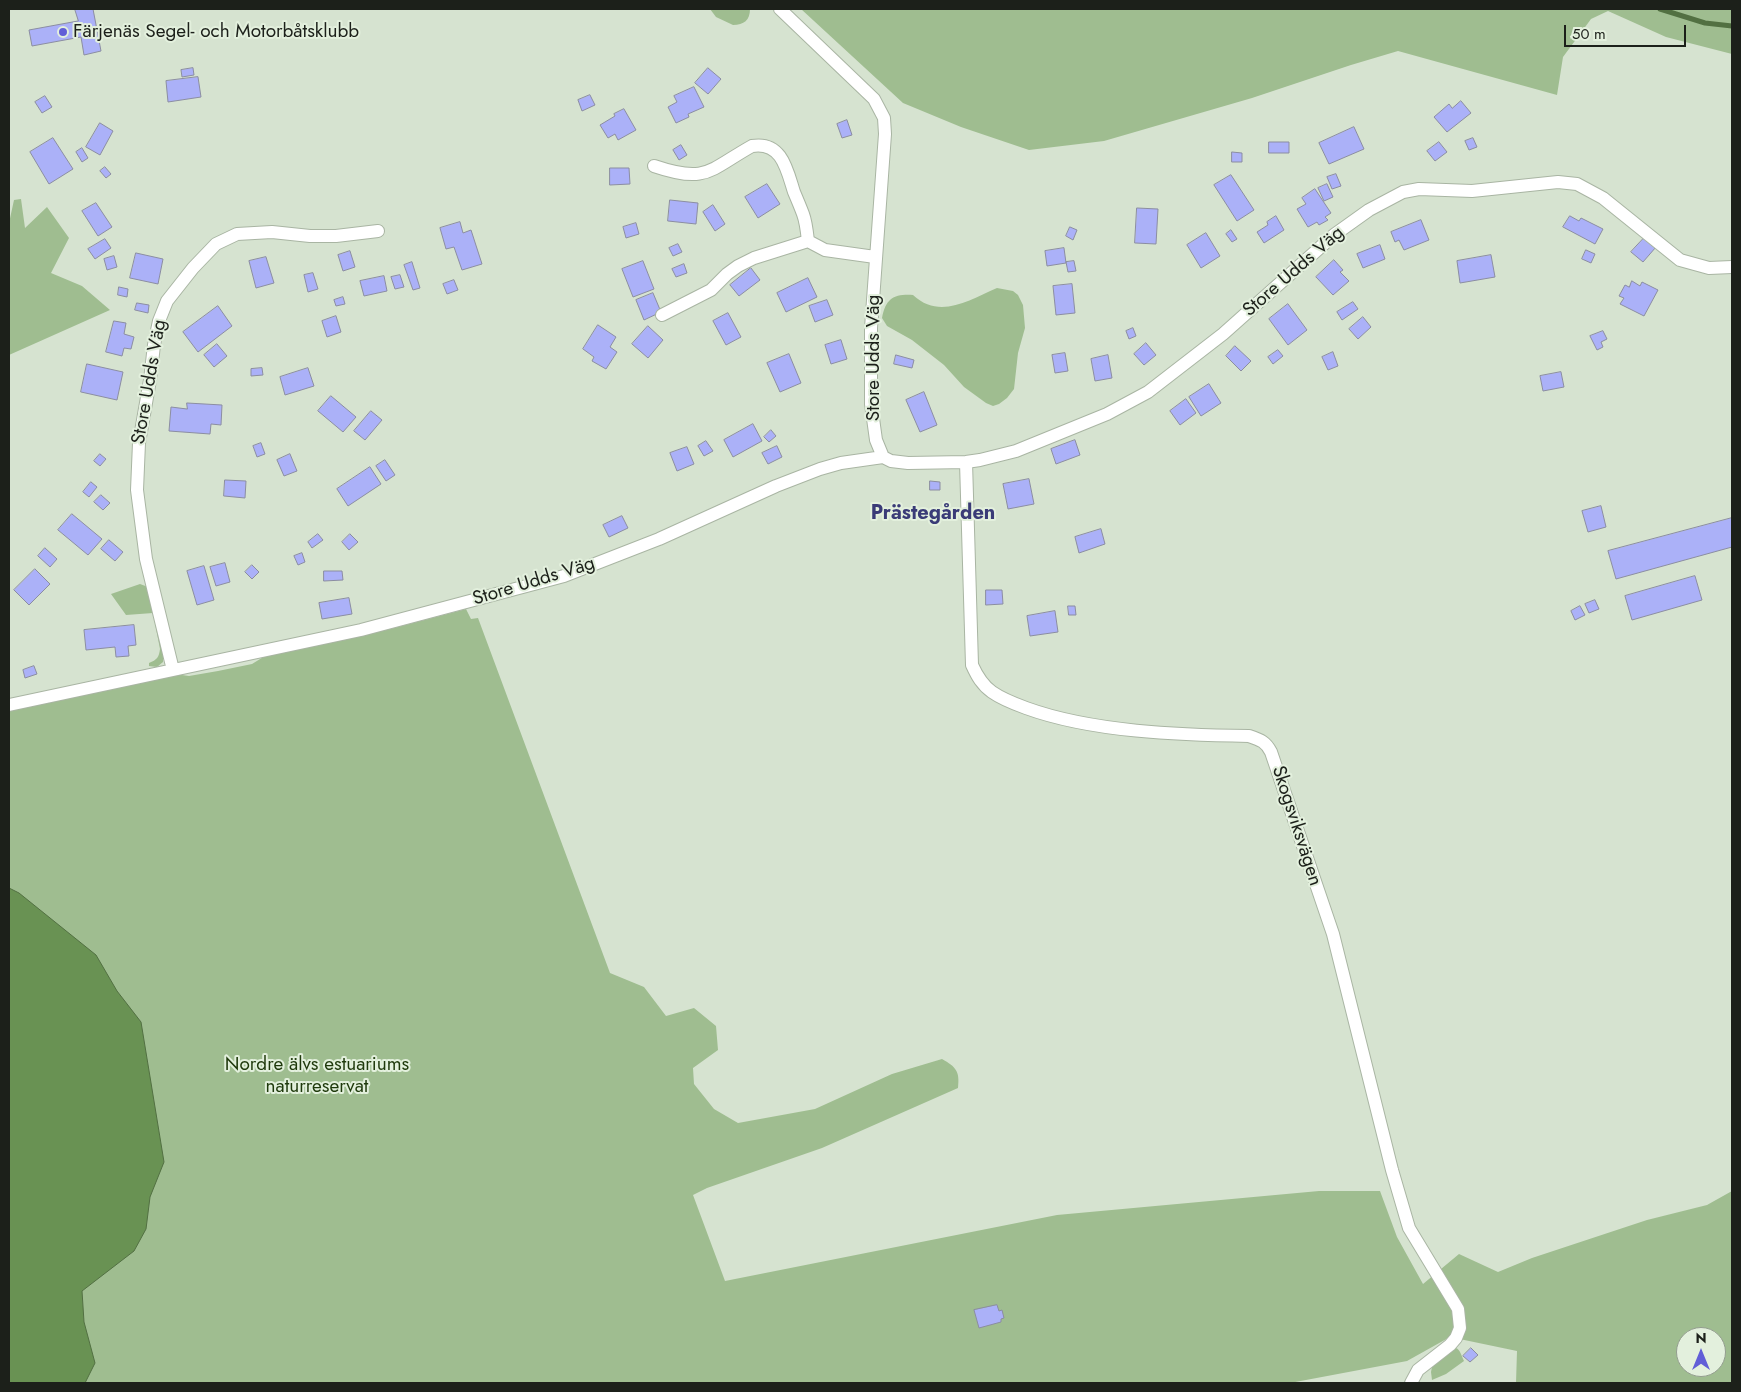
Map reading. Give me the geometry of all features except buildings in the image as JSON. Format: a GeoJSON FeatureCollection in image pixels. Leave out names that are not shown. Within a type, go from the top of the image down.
{"type":"FeatureCollection","features":[{"type":"Feature","properties":{"kind":"street","name":"Store Udds Väg"},"geometry":{"type":"LineString","coordinates":[[780,9],[874,99],[882,112],[884,134],[871,328],[871,404],[876,440],[883,457]]}},
{"type":"Feature","properties":{"kind":"street"},"geometry":{"type":"LineString","coordinates":[[654,166],[674,173],[693,175],[711,171],[752,146],[767,146],[773,149],[782,159],[788,170],[803,215],[808,241]]}},
{"type":"Feature","properties":{"kind":"street","name":"Store Udds Väg"},"geometry":{"type":"LineString","coordinates":[[9,705],[361,630],[564,576],[659,540],[776,486],[841,463],[883,457],[891,461],[908,463],[966,462],[1025,448],[1107,414],[1148,392],[1223,334],[1334,235],[1369,210],[1403,192],[1419,188],[1472,191],[1558,182],[1576,184],[1603,198],[1680,260],[1709,268],[1732,267]]}},
{"type":"Feature","properties":{"kind":"street","name":"Store Udds Väg"},"geometry":{"type":"LineString","coordinates":[[173,670],[146,559],[137,490],[139,443],[148,395],[154,345],[159,321],[167,301],[193,268],[216,244],[238,234],[272,232],[310,236],[336,236],[378,231]]}},
{"type":"Feature","properties":{"kind":"street"},"geometry":{"type":"LineString","coordinates":[[662,316],[711,290],[738,266],[754,258],[808,241],[826,250],[875,257]]}},
{"type":"Feature","properties":{"kind":"street","name":"Skogsviksvägen"},"geometry":{"type":"LineString","coordinates":[[966,462],[972,665],[979,680],[991,692],[1043,714],[1068,720],[1143,731],[1249,736],[1260,739],[1267,744],[1271,752],[1336,943],[1392,1170],[1409,1228],[1458,1309],[1460,1328],[1456,1338],[1418,1370],[1411,1383]]}},
{"type":"Feature","properties":{"kind":"green space"},"geometry":{"type":"Polygon","coordinates":[[[710,9],[750,9],[746,21],[733,25],[716,17],[710,9]]]}},
{"type":"Feature","properties":{"kind":"green space"},"geometry":{"type":"Polygon","coordinates":[[[801,9],[1732,9],[1732,54],[1666,37],[1608,11],[1591,19],[1563,57],[1557,95],[1398,51],[1252,98],[1104,141],[1029,150],[961,127],[903,103],[801,9]]]}},
{"type":"Feature","properties":{"kind":"green space"},"geometry":{"type":"Polygon","coordinates":[[[21,199],[25,228],[47,207],[69,238],[51,273],[82,286],[110,310],[9,355],[9,223],[14,200],[21,199]]]}},
{"type":"Feature","properties":{"kind":"green space"},"geometry":{"type":"Polygon","coordinates":[[[997,288],[1013,291],[1018,295],[1023,305],[1025,328],[1018,353],[1014,389],[1007,398],[993,406],[964,387],[944,365],[912,340],[887,326],[882,318],[889,302],[901,295],[913,295],[923,302],[944,307],[965,302],[997,288]]]}},
{"type":"Feature","properties":{"kind":"green space"},"geometry":{"type":"Polygon","coordinates":[[[140,584],[148,587],[163,652],[163,662],[157,667],[149,666],[149,663],[157,658],[160,649],[153,613],[126,615],[111,594],[140,584]]]}},
{"type":"Feature","properties":{"kind":"green space","name":"Nordre älvs estuariums naturreservat"},"geometry":{"type":"Polygon","coordinates":[[[466,609],[471,619],[478,618],[610,973],[644,987],[666,1016],[694,1008],[716,1026],[718,1050],[693,1068],[694,1084],[714,1109],[738,1123],[815,1109],[892,1074],[942,1059],[956,1070],[958,1073],[958,1088],[822,1148],[707,1188],[693,1195],[725,1281],[1057,1215],[1319,1191],[1380,1191],[1397,1237],[1423,1284],[1459,1254],[1498,1272],[1532,1258],[1647,1220],[1707,1205],[1732,1191],[1732,1383],[1516,1383],[1517,1351],[1450,1337],[1407,1361],[1290,1383],[9,1383],[9,711],[175,674],[189,676],[252,664],[265,656],[386,630],[466,609]]]}},
{"type":"Feature","properties":{"kind":"green space"},"geometry":{"type":"Polygon","coordinates":[[[1456,1348],[1460,1351],[1464,1361],[1446,1374],[1432,1380],[1432,1367],[1456,1348]]]}},
{"type":"Feature","properties":{"kind":"shaded area"},"geometry":{"type":"Polygon","coordinates":[[[9,888],[19,893],[96,955],[117,991],[141,1022],[164,1162],[150,1197],[146,1229],[134,1251],[82,1291],[84,1322],[95,1363],[85,1383],[9,1383],[9,888]]]}},
{"type":"Feature","properties":{"kind":"waterway"},"geometry":{"type":"LineString","coordinates":[[1660,9],[1705,23],[1732,26]]}},
{"type":"Feature","properties":{"kind":"place","name":"Färjenäs Segel- och Motorbåtsklubb"},"geometry":{"type":"Point","coordinates":[63,32]}},
{"type":"Feature","properties":{"kind":"district","name":"Prästegården"},"geometry":{"type":"Point","coordinates":[933,514]}}]}
